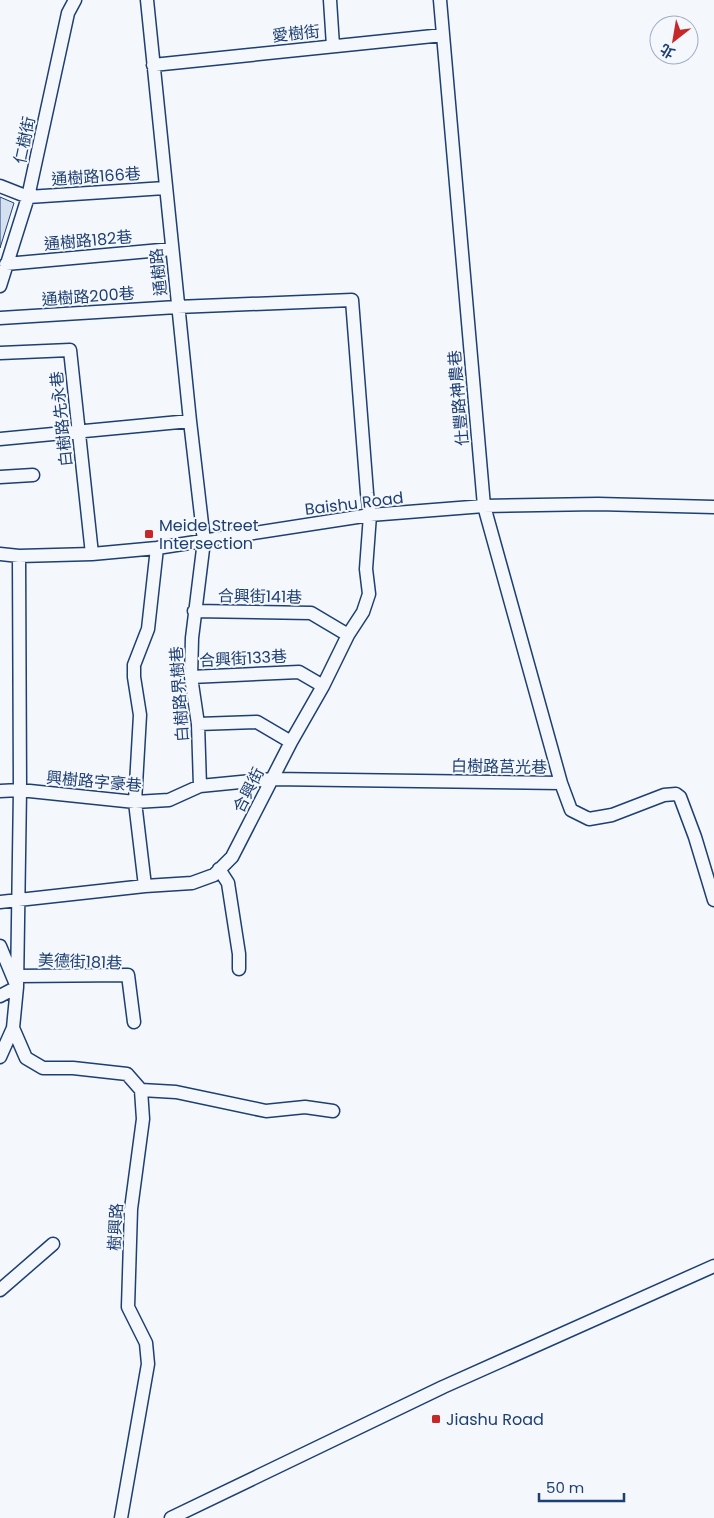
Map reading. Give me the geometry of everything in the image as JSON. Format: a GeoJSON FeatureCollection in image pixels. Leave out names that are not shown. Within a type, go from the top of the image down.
{"type":"FeatureCollection","features":[{"type":"Feature","properties":{"kind":"street","name":"仁樹街"},"geometry":{"type":"LineString","coordinates":[[0,286],[28,197],[68,12],[75,0]]}},
{"type":"Feature","properties":{"kind":"street","name":"通樹路"},"geometry":{"type":"LineString","coordinates":[[147,0],[177,307],[204,541]]}},
{"type":"Feature","properties":{"kind":"street"},"geometry":{"type":"LineString","coordinates":[[330,0],[333,46]]}},
{"type":"Feature","properties":{"kind":"street","name":"仕豐路神農巷"},"geometry":{"type":"LineString","coordinates":[[440,0],[484,506],[561,784]]}},
{"type":"Feature","properties":{"kind":"street","name":"愛樹街"},"geometry":{"type":"LineString","coordinates":[[153,65],[443,35]]}},
{"type":"Feature","properties":{"kind":"street","name":"通樹路166巷"},"geometry":{"type":"LineString","coordinates":[[0,186],[28,197],[165,188]]}},
{"type":"Feature","properties":{"kind":"street","name":"通樹路182巷"},"geometry":{"type":"LineString","coordinates":[[6,264],[172,249]]}},
{"type":"Feature","properties":{"kind":"street","name":"通樹路200巷"},"geometry":{"type":"LineString","coordinates":[[0,318],[177,307],[352,300],[366,493],[370,515]]}},
{"type":"Feature","properties":{"kind":"street","name":"白樹路先永巷"},"geometry":{"type":"LineString","coordinates":[[0,353],[70,350],[92,554]]}},
{"type":"Feature","properties":{"kind":"street"},"geometry":{"type":"LineString","coordinates":[[0,439],[190,421]]}},
{"type":"Feature","properties":{"kind":"street"},"geometry":{"type":"LineString","coordinates":[[0,477],[33,476]]}},
{"type":"Feature","properties":{"kind":"street","name":"Baishu Road"},"geometry":{"type":"LineString","coordinates":[[0,554],[19,556],[92,554],[157,548],[370,515],[484,506],[598,504],[714,507]]}},
{"type":"Feature","properties":{"kind":"street","name":"合興街"},"geometry":{"type":"LineString","coordinates":[[0,902],[145,886],[192,883],[214,875],[232,857],[348,635],[363,612],[369,594],[366,569],[370,515]]}},
{"type":"Feature","properties":{"kind":"street","name":"白樹路界樹巷"},"geometry":{"type":"LineString","coordinates":[[200,786],[198,724],[191,677],[194,611],[204,541]]}},
{"type":"Feature","properties":{"kind":"street"},"geometry":{"type":"LineString","coordinates":[[145,886],[135,802],[140,715],[134,665],[148,629],[157,548]]}},
{"type":"Feature","properties":{"kind":"street"},"geometry":{"type":"LineString","coordinates":[[0,1057],[12,1028],[17,981],[20,790],[19,556]]}},
{"type":"Feature","properties":{"kind":"street","name":"合興街141巷"},"geometry":{"type":"LineString","coordinates":[[194,611],[311,613],[348,635]]}},
{"type":"Feature","properties":{"kind":"street","name":"合興街133巷"},"geometry":{"type":"LineString","coordinates":[[191,677],[299,672],[323,686]]}},
{"type":"Feature","properties":{"kind":"street"},"geometry":{"type":"LineString","coordinates":[[198,724],[257,722],[291,742]]}},
{"type":"Feature","properties":{"kind":"street","name":"白樹路莒光巷"},"geometry":{"type":"LineString","coordinates":[[272,779],[561,784],[571,810],[589,819],[612,815],[664,795],[676,794],[680,797],[695,837],[714,900]]}},
{"type":"Feature","properties":{"kind":"street","name":"興樹路字豪巷"},"geometry":{"type":"LineString","coordinates":[[0,791],[20,790],[135,802],[169,800],[200,786],[272,779]]}},
{"type":"Feature","properties":{"kind":"street"},"geometry":{"type":"LineString","coordinates":[[220,869],[228,883],[240,969]]}},
{"type":"Feature","properties":{"kind":"street"},"geometry":{"type":"LineString","coordinates":[[0,946],[17,981]]}},
{"type":"Feature","properties":{"kind":"street","name":"美德街181巷"},"geometry":{"type":"LineString","coordinates":[[17,981],[128,976],[134,1022]]}},
{"type":"Feature","properties":{"kind":"street"},"geometry":{"type":"LineString","coordinates":[[0,996],[17,981]]}},
{"type":"Feature","properties":{"kind":"street"},"geometry":{"type":"LineString","coordinates":[[12,1028],[26,1058],[43,1068],[73,1068],[127,1074],[141,1090],[176,1092],[266,1111],[305,1107],[332,1112]]}},
{"type":"Feature","properties":{"kind":"street","name":"樹興路"},"geometry":{"type":"LineString","coordinates":[[121,1518],[148,1364],[146,1343],[128,1307],[131,1209],[143,1118],[141,1090]]}},
{"type":"Feature","properties":{"kind":"street"},"geometry":{"type":"LineString","coordinates":[[0,1290],[53,1244]]}},
{"type":"Feature","properties":{"kind":"street"},"geometry":{"type":"LineString","coordinates":[[171,1518],[443,1387],[714,1266]]}},
{"type":"Feature","properties":{"kind":"building"},"geometry":{"type":"Polygon","coordinates":[[[0,197],[14,203],[0,248],[0,197]]]}},
{"type":"Feature","properties":{"kind":"place","name":"Meide Street Intersection"},"geometry":{"type":"Point","coordinates":[149,534]}},
{"type":"Feature","properties":{"kind":"place","name":"Jiashu Road"},"geometry":{"type":"Point","coordinates":[436,1419]}}]}
